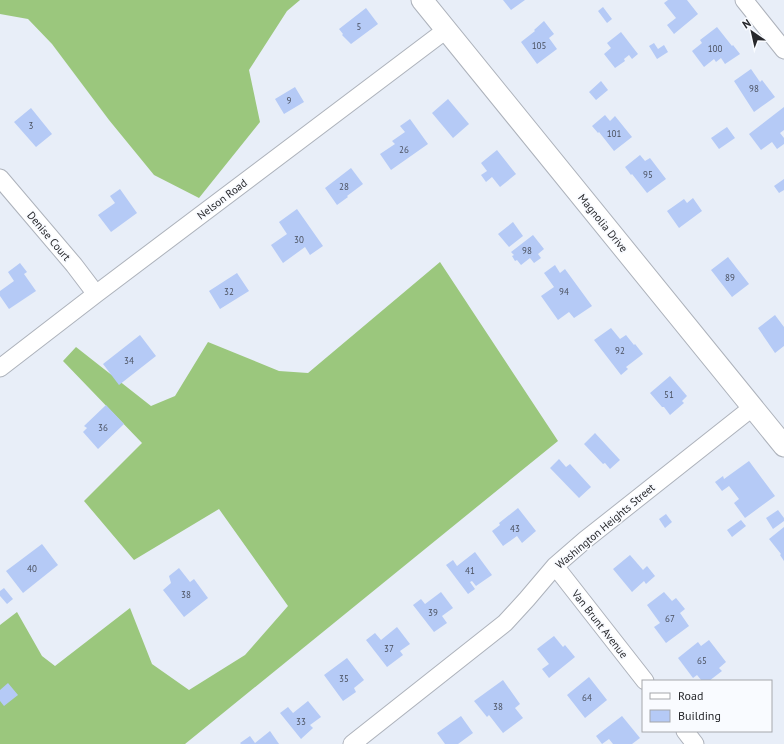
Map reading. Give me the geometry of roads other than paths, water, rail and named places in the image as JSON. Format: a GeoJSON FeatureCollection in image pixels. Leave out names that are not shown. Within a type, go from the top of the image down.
{"type":"FeatureCollection","features":[{"type":"Feature","properties":{"kind":"street","name":"Magnolia Drive"},"geometry":{"type":"LineString","coordinates":[[422,0],[784,446]]}},
{"type":"Feature","properties":{"kind":"street"},"geometry":{"type":"LineString","coordinates":[[744,0],[784,50]]}},
{"type":"Feature","properties":{"kind":"street","name":"Nelson Road"},"geometry":{"type":"LineString","coordinates":[[0,368],[446,30]]}},
{"type":"Feature","properties":{"kind":"street","name":"Denise Court"},"geometry":{"type":"LineString","coordinates":[[0,178],[74,265],[96,294]]}},
{"type":"Feature","properties":{"kind":"street","name":"Washington Heights Street"},"geometry":{"type":"LineString","coordinates":[[352,744],[505,623],[556,566],[585,540],[753,408]]}},
{"type":"Feature","properties":{"kind":"street","name":"Van Brunt Avenue"},"geometry":{"type":"LineString","coordinates":[[556,566],[645,680]]}}]}
